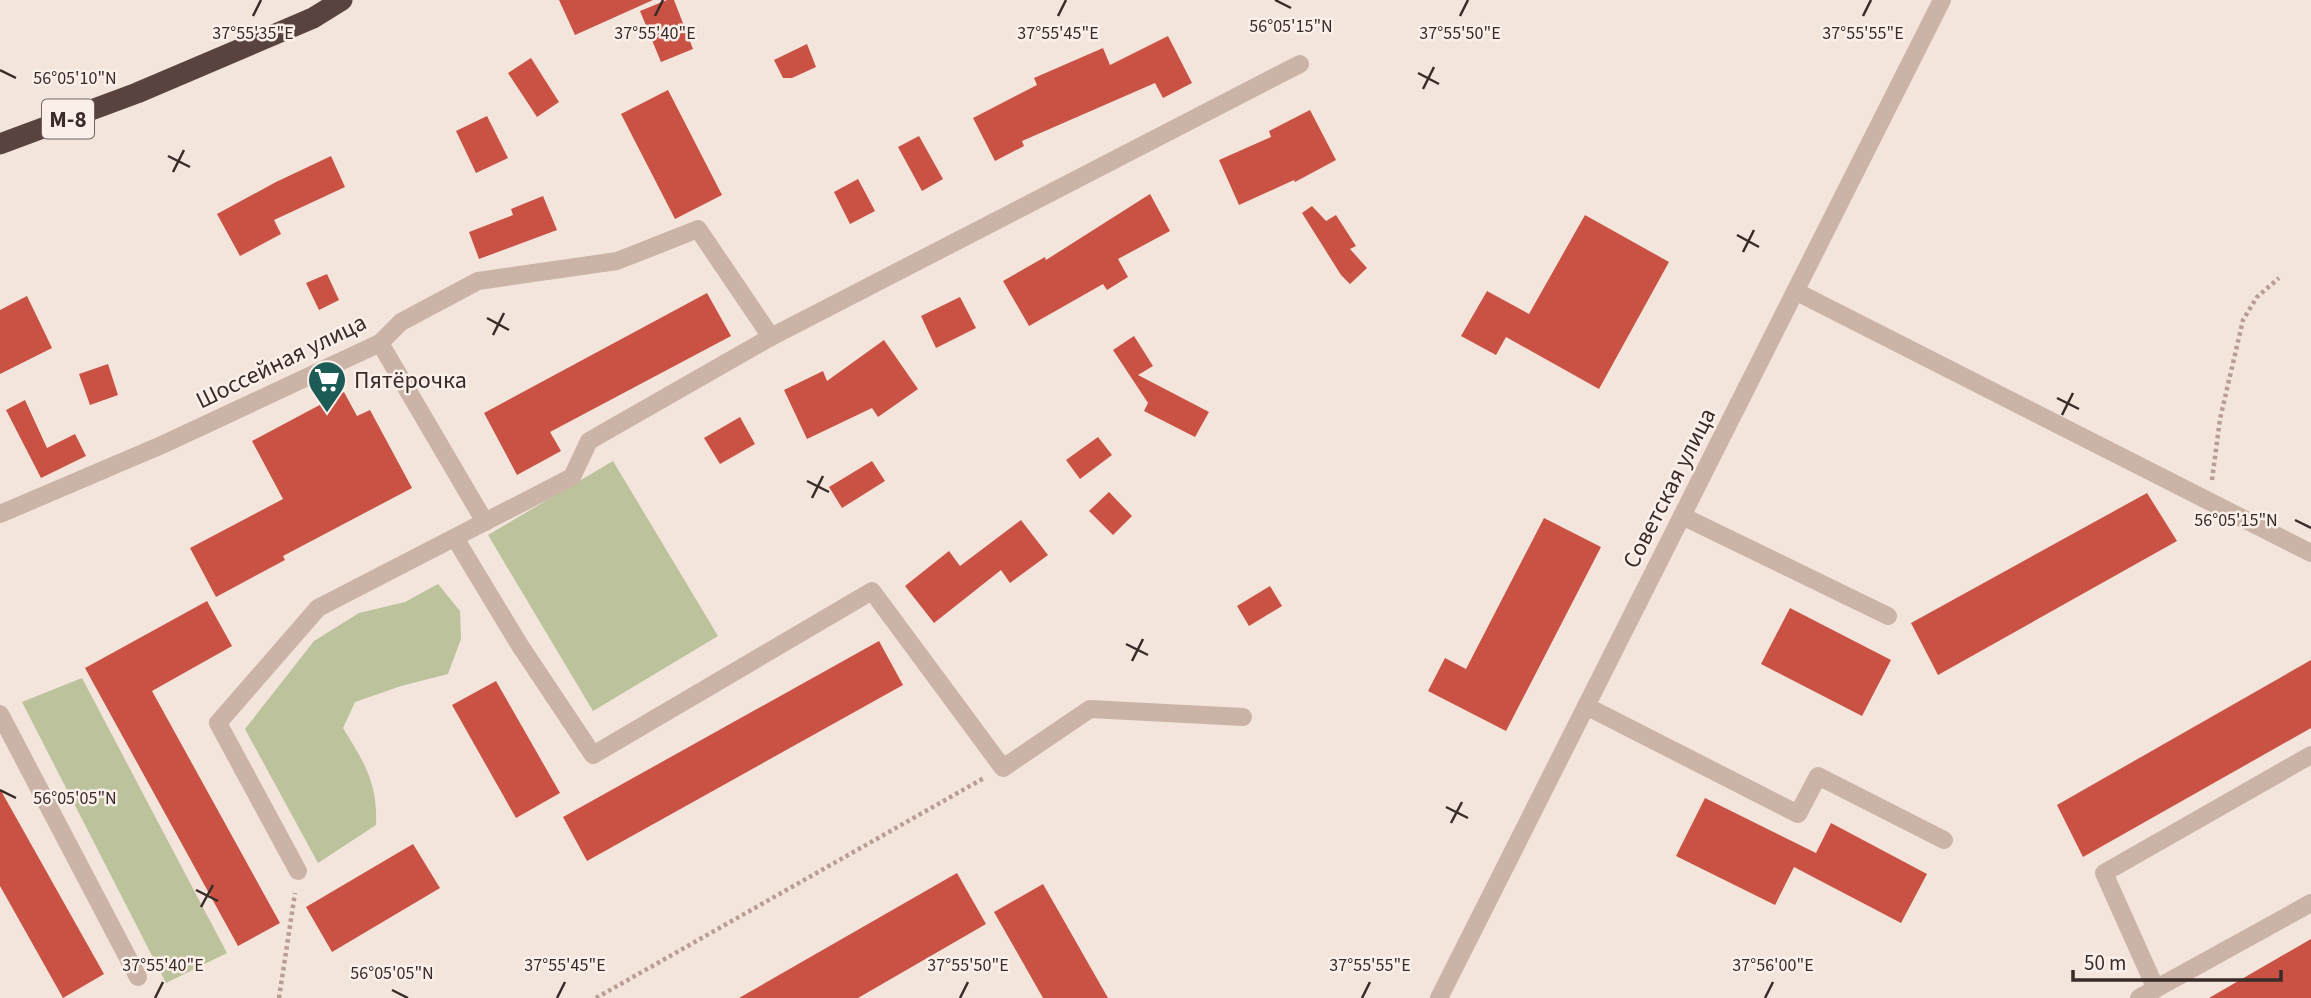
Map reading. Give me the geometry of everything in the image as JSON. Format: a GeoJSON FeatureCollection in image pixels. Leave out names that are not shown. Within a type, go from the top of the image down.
{"type":"FeatureCollection","features":[{"type":"Feature","properties":{"kind":"highway","name":"М-8"},"geometry":{"type":"LineString","coordinates":[[0,144],[136,93],[313,19],[342,0]]}},
{"type":"Feature","properties":{"kind":"street","name":"Советская улица"},"geometry":{"type":"LineString","coordinates":[[1439,998],[1942,0]]}},
{"type":"Feature","properties":{"kind":"street"},"geometry":{"type":"LineString","coordinates":[[298,871],[218,723],[318,608],[572,477],[589,440],[771,337],[1300,64]]}},
{"type":"Feature","properties":{"kind":"street","name":"Шоссейная улица"},"geometry":{"type":"LineString","coordinates":[[0,514],[164,444],[380,343],[401,322],[478,281],[617,261],[698,229],[771,337]]}},
{"type":"Feature","properties":{"kind":"street"},"geometry":{"type":"LineString","coordinates":[[1795,291],[2311,553]]}},
{"type":"Feature","properties":{"kind":"street"},"geometry":{"type":"LineString","coordinates":[[380,343],[485,522]]}},
{"type":"Feature","properties":{"kind":"street"},"geometry":{"type":"LineString","coordinates":[[1682,516],[1888,616]]}},
{"type":"Feature","properties":{"kind":"street"},"geometry":{"type":"LineString","coordinates":[[455,538],[519,644],[593,755],[872,591],[1003,768],[1090,709],[1243,717]]}},
{"type":"Feature","properties":{"kind":"street"},"geometry":{"type":"LineString","coordinates":[[1586,706],[1798,814],[1818,776],[1944,840]]}},
{"type":"Feature","properties":{"kind":"street"},"geometry":{"type":"LineString","coordinates":[[0,714],[138,977]]}},
{"type":"Feature","properties":{"kind":"street"},"geometry":{"type":"LineString","coordinates":[[2156,989],[2104,873],[2311,755]]}},
{"type":"Feature","properties":{"kind":"street"},"geometry":{"type":"LineString","coordinates":[[2139,998],[2311,903]]}},
{"type":"Feature","properties":{"kind":"path"},"geometry":{"type":"LineString","coordinates":[[2210,502],[2220,419],[2243,320],[2257,298],[2279,278]]}},
{"type":"Feature","properties":{"kind":"path"},"geometry":{"type":"LineString","coordinates":[[596,998],[1003,768]]}},
{"type":"Feature","properties":{"kind":"path"},"geometry":{"type":"LineString","coordinates":[[279,998],[298,871]]}},
{"type":"Feature","properties":{"kind":"green space"},"geometry":{"type":"Polygon","coordinates":[[[613,461],[718,636],[593,711],[488,535],[613,461]]]}},
{"type":"Feature","properties":{"kind":"green space"},"geometry":{"type":"Polygon","coordinates":[[[438,584],[460,611],[461,639],[448,674],[355,702],[343,728],[372,785],[376,825],[318,863],[245,729],[314,641],[359,613],[405,602],[438,584]]]}},
{"type":"Feature","properties":{"kind":"green space"},"geometry":{"type":"Polygon","coordinates":[[[82,678],[227,953],[166,983],[22,702],[82,678]]]}},
{"type":"Feature","properties":{"kind":"building"},"geometry":{"type":"Polygon","coordinates":[[[559,0],[653,0],[575,35],[559,0]]]}},
{"type":"Feature","properties":{"kind":"building"},"geometry":{"type":"Polygon","coordinates":[[[667,0],[674,0],[693,49],[661,62],[640,11],[667,0]]]}},
{"type":"Feature","properties":{"kind":"building"},"geometry":{"type":"Polygon","coordinates":[[[1168,36],[1192,83],[1163,98],[1155,83],[1022,141],[1024,146],[995,161],[973,118],[1037,85],[1034,78],[1103,48],[1110,65],[1168,36]]]}},
{"type":"Feature","properties":{"kind":"building"},"geometry":{"type":"Polygon","coordinates":[[[807,44],[816,67],[792,78],[783,78],[774,60],[807,44]]]}},
{"type":"Feature","properties":{"kind":"building"},"geometry":{"type":"Polygon","coordinates":[[[531,58],[559,102],[537,117],[508,73],[531,58]]]}},
{"type":"Feature","properties":{"kind":"building"},"geometry":{"type":"Polygon","coordinates":[[[668,90],[722,195],[675,219],[621,114],[668,90]]]}},
{"type":"Feature","properties":{"kind":"building"},"geometry":{"type":"Polygon","coordinates":[[[1310,110],[1336,160],[1295,182],[1294,180],[1239,205],[1219,160],[1271,137],[1269,131],[1310,110]]]}},
{"type":"Feature","properties":{"kind":"building"},"geometry":{"type":"Polygon","coordinates":[[[487,116],[508,158],[476,173],[456,131],[487,116]]]}},
{"type":"Feature","properties":{"kind":"building"},"geometry":{"type":"Polygon","coordinates":[[[919,136],[943,179],[922,191],[898,147],[919,136]]]}},
{"type":"Feature","properties":{"kind":"building"},"geometry":{"type":"Polygon","coordinates":[[[331,156],[345,187],[274,220],[281,234],[240,256],[217,214],[331,156]]]}},
{"type":"Feature","properties":{"kind":"building"},"geometry":{"type":"Polygon","coordinates":[[[858,179],[875,211],[850,224],[834,192],[858,179]]]}},
{"type":"Feature","properties":{"kind":"building"},"geometry":{"type":"Polygon","coordinates":[[[1150,194],[1170,231],[1118,259],[1128,277],[1107,290],[1103,284],[1029,326],[1003,281],[1045,257],[1046,260],[1150,194]]]}},
{"type":"Feature","properties":{"kind":"building"},"geometry":{"type":"Polygon","coordinates":[[[543,196],[557,230],[479,259],[469,232],[513,215],[511,209],[543,196]]]}},
{"type":"Feature","properties":{"kind":"building"},"geometry":{"type":"Polygon","coordinates":[[[1312,206],[1326,221],[1336,215],[1356,246],[1350,249],[1367,268],[1350,284],[1341,275],[1302,213],[1312,206]]]}},
{"type":"Feature","properties":{"kind":"building"},"geometry":{"type":"Polygon","coordinates":[[[1585,215],[1669,262],[1599,389],[1506,337],[1496,355],[1461,336],[1487,291],[1529,314],[1585,215]]]}},
{"type":"Feature","properties":{"kind":"building"},"geometry":{"type":"Polygon","coordinates":[[[327,274],[339,300],[319,310],[306,283],[327,274]]]}},
{"type":"Feature","properties":{"kind":"building"},"geometry":{"type":"Polygon","coordinates":[[[707,293],[731,336],[550,432],[561,451],[517,475],[484,413],[707,293]]]}},
{"type":"Feature","properties":{"kind":"building"},"geometry":{"type":"Polygon","coordinates":[[[27,296],[52,348],[0,374],[0,310],[27,296]]]}},
{"type":"Feature","properties":{"kind":"building"},"geometry":{"type":"Polygon","coordinates":[[[960,297],[976,328],[936,348],[921,316],[960,297]]]}},
{"type":"Feature","properties":{"kind":"building"},"geometry":{"type":"Polygon","coordinates":[[[1134,336],[1153,366],[1138,375],[1209,412],[1195,437],[1144,411],[1148,403],[1113,350],[1134,336]]]}},
{"type":"Feature","properties":{"kind":"building"},"geometry":{"type":"Polygon","coordinates":[[[884,340],[918,389],[878,417],[872,408],[807,439],[784,390],[823,371],[827,381],[884,340]]]}},
{"type":"Feature","properties":{"kind":"building"},"geometry":{"type":"Polygon","coordinates":[[[108,364],[118,395],[90,405],[79,374],[108,364]]]}},
{"type":"Feature","properties":{"kind":"building"},"geometry":{"type":"Polygon","coordinates":[[[344,392],[357,416],[370,410],[412,488],[283,556],[285,560],[216,597],[190,548],[283,499],[252,441],[344,392]]]}},
{"type":"Feature","properties":{"kind":"building"},"geometry":{"type":"Polygon","coordinates":[[[25,400],[47,448],[75,434],[86,456],[41,478],[6,410],[25,400]]]}},
{"type":"Feature","properties":{"kind":"building"},"geometry":{"type":"Polygon","coordinates":[[[740,417],[755,444],[720,464],[704,438],[740,417]]]}},
{"type":"Feature","properties":{"kind":"building"},"geometry":{"type":"Polygon","coordinates":[[[1098,437],[1112,455],[1080,479],[1066,460],[1098,437]]]}},
{"type":"Feature","properties":{"kind":"building"},"geometry":{"type":"Polygon","coordinates":[[[872,461],[885,481],[842,508],[829,487],[872,461]]]}},
{"type":"Feature","properties":{"kind":"building"},"geometry":{"type":"Polygon","coordinates":[[[1109,492],[1132,516],[1113,535],[1089,511],[1109,492]]]}},
{"type":"Feature","properties":{"kind":"building"},"geometry":{"type":"Polygon","coordinates":[[[2147,493],[2177,541],[1938,675],[1911,623],[2147,493]]]}},
{"type":"Feature","properties":{"kind":"building"},"geometry":{"type":"Polygon","coordinates":[[[1544,518],[1601,547],[1506,731],[1428,691],[1445,658],[1466,669],[1544,518]]]}},
{"type":"Feature","properties":{"kind":"building"},"geometry":{"type":"Polygon","coordinates":[[[1021,520],[1048,555],[1010,583],[1001,570],[934,623],[905,586],[949,551],[960,566],[1021,520]]]}},
{"type":"Feature","properties":{"kind":"building"},"geometry":{"type":"Polygon","coordinates":[[[1270,586],[1282,606],[1249,626],[1237,606],[1270,586]]]}},
{"type":"Feature","properties":{"kind":"building"},"geometry":{"type":"Polygon","coordinates":[[[207,601],[232,646],[152,691],[280,923],[238,946],[85,668],[207,601]]]}},
{"type":"Feature","properties":{"kind":"building"},"geometry":{"type":"Polygon","coordinates":[[[1790,608],[1891,660],[1862,716],[1761,664],[1790,608]]]}},
{"type":"Feature","properties":{"kind":"building"},"geometry":{"type":"Polygon","coordinates":[[[879,641],[903,685],[587,861],[563,817],[879,641]]]}},
{"type":"Feature","properties":{"kind":"building"},"geometry":{"type":"Polygon","coordinates":[[[2311,660],[2311,728],[2083,857],[2057,805],[2311,660]]]}},
{"type":"Feature","properties":{"kind":"building"},"geometry":{"type":"Polygon","coordinates":[[[496,681],[560,793],[516,818],[452,705],[496,681]]]}},
{"type":"Feature","properties":{"kind":"building"},"geometry":{"type":"Polygon","coordinates":[[[0,789],[104,974],[63,998],[0,886],[0,789]]]}},
{"type":"Feature","properties":{"kind":"building"},"geometry":{"type":"Polygon","coordinates":[[[1705,798],[1816,853],[1831,823],[1927,874],[1901,923],[1794,867],[1775,905],[1676,856],[1705,798]]]}},
{"type":"Feature","properties":{"kind":"building"},"geometry":{"type":"Polygon","coordinates":[[[413,844],[440,888],[332,952],[306,907],[413,844]]]}},
{"type":"Feature","properties":{"kind":"building"},"geometry":{"type":"Polygon","coordinates":[[[957,873],[986,924],[858,998],[739,998],[957,873]]]}},
{"type":"Feature","properties":{"kind":"building"},"geometry":{"type":"Polygon","coordinates":[[[1043,884],[1108,998],[1043,998],[994,912],[1043,884]]]}},
{"type":"Feature","properties":{"kind":"building"},"geometry":{"type":"Polygon","coordinates":[[[2311,939],[2311,998],[2209,998],[2311,939]]]}},
{"type":"Feature","properties":{"kind":"place","name":"Пятёрочка"},"geometry":{"type":"Point","coordinates":[327,414]}}]}
